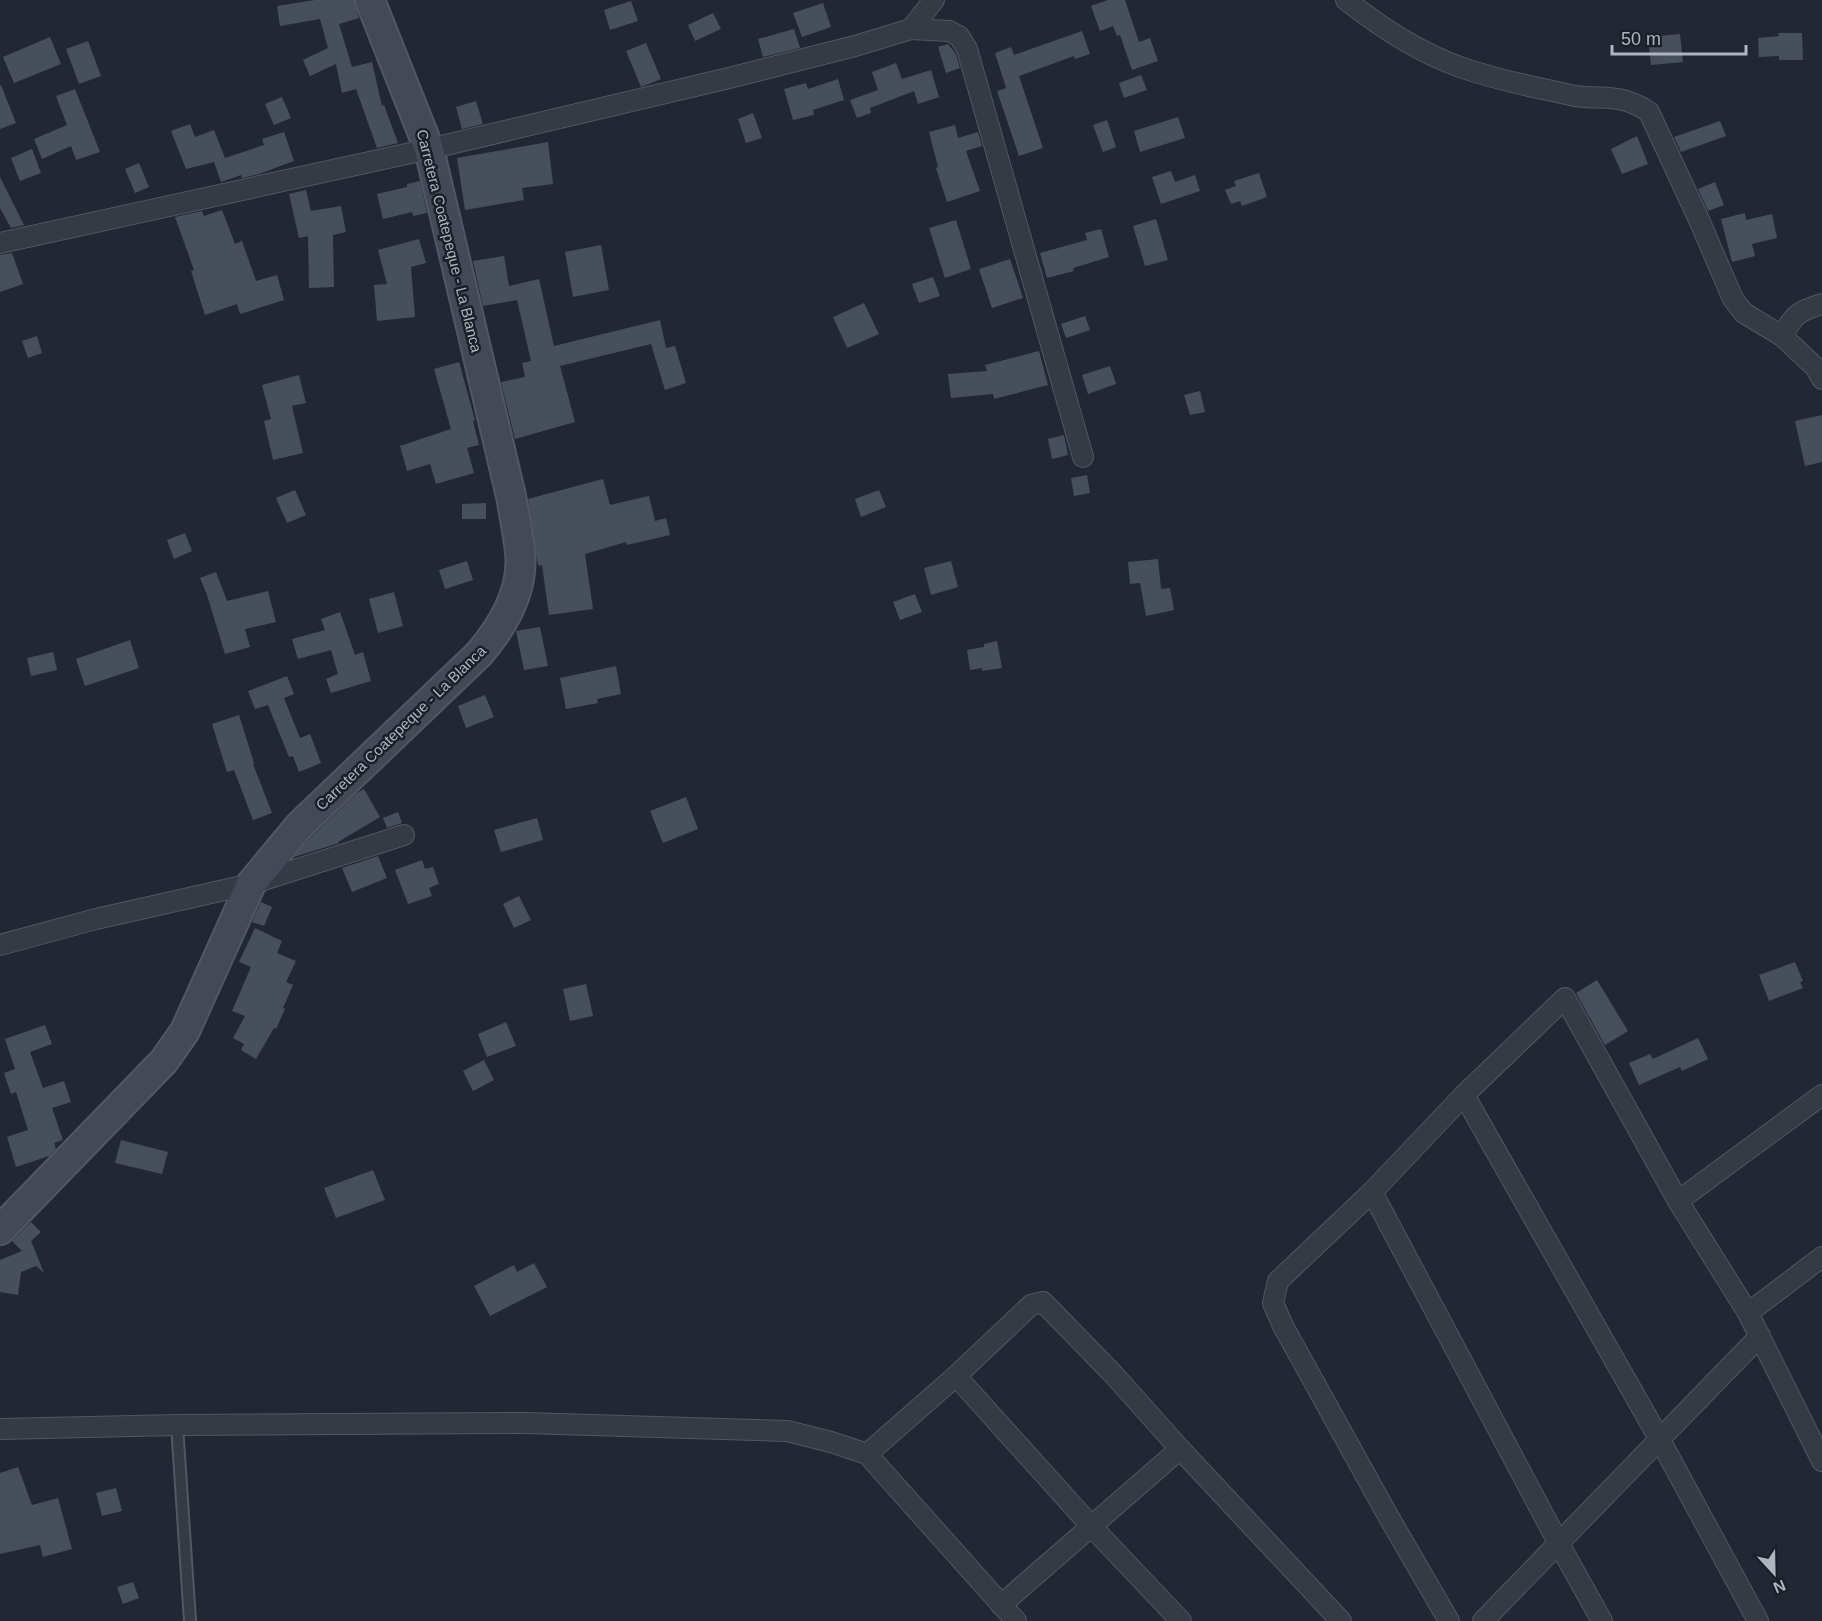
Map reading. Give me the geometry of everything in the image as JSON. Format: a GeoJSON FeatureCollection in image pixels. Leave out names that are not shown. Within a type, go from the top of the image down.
{"type":"FeatureCollection","features":[{"type":"Feature","properties":{"kind":"main road","name":"Carretera Coatepeque - La Blanca"},"geometry":{"type":"LineString","coordinates":[[0,1230],[176,1046],[189,1023],[251,884],[300,825],[479,654],[501,625],[515,591],[520,553],[511,496],[429,149],[370,0]]}},
{"type":"Feature","properties":{"kind":"street"},"geometry":{"type":"LineString","coordinates":[[911,29],[934,0]]}},
{"type":"Feature","properties":{"kind":"street"},"geometry":{"type":"LineString","coordinates":[[1346,0],[1378,25],[1457,66],[1500,80],[1576,96],[1622,98],[1649,112],[1733,298],[1744,313],[1782,336],[1816,368],[1822,379]]}},
{"type":"Feature","properties":{"kind":"street"},"geometry":{"type":"LineString","coordinates":[[0,243],[429,149],[752,72],[911,29],[936,28],[959,36],[967,49],[1083,457]]}},
{"type":"Feature","properties":{"kind":"street"},"geometry":{"type":"LineString","coordinates":[[1782,336],[1790,321],[1803,309],[1822,304]]}},
{"type":"Feature","properties":{"kind":"street"},"geometry":{"type":"LineString","coordinates":[[0,945],[108,916],[251,884],[404,836]]}},
{"type":"Feature","properties":{"kind":"street"},"geometry":{"type":"LineString","coordinates":[[1449,1621],[1382,1505],[1283,1326],[1273,1303],[1278,1281],[1372,1191],[1464,1095],[1565,998],[1678,1201],[1748,1313],[1822,1461]]}},
{"type":"Feature","properties":{"kind":"street"},"geometry":{"type":"LineString","coordinates":[[1464,1095],[1660,1440],[1758,1621]]}},
{"type":"Feature","properties":{"kind":"street"},"geometry":{"type":"LineString","coordinates":[[1678,1201],[1822,1095]]}},
{"type":"Feature","properties":{"kind":"street"},"geometry":{"type":"LineString","coordinates":[[1372,1191],[1602,1621]]}},
{"type":"Feature","properties":{"kind":"street"},"geometry":{"type":"LineString","coordinates":[[1748,1313],[1822,1257]]}},
{"type":"Feature","properties":{"kind":"street"},"geometry":{"type":"LineString","coordinates":[[867,1454],[956,1376],[1031,1305],[1043,1302],[1114,1375],[1340,1620]]}},
{"type":"Feature","properties":{"kind":"street"},"geometry":{"type":"LineString","coordinates":[[1483,1621],[1760,1336]]}},
{"type":"Feature","properties":{"kind":"street"},"geometry":{"type":"LineString","coordinates":[[956,1376],[1092,1527],[1181,1621]]}},
{"type":"Feature","properties":{"kind":"street"},"geometry":{"type":"LineString","coordinates":[[0,1429],[177,1425],[525,1423],[787,1431],[867,1454],[1016,1621]]}},
{"type":"Feature","properties":{"kind":"street"},"geometry":{"type":"LineString","coordinates":[[1001,1605],[1180,1449]]}},
{"type":"Feature","properties":{"kind":"lane"},"geometry":{"type":"LineString","coordinates":[[177,1425],[190,1621]]}},
{"type":"Feature","properties":{"kind":"building"},"geometry":{"type":"Polygon","coordinates":[[[315,0],[354,0],[359,18],[339,24],[352,67],[372,62],[382,106],[384,105],[398,143],[377,148],[356,89],[342,93],[336,64],[310,76],[303,60],[328,48],[320,19],[280,26],[277,6],[315,0]]]}},
{"type":"Feature","properties":{"kind":"building"},"geometry":{"type":"Polygon","coordinates":[[[1108,0],[1125,0],[1139,42],[1150,38],[1158,61],[1132,70],[1120,35],[1117,36],[1113,26],[1100,31],[1091,6],[1108,0]]]}},
{"type":"Feature","properties":{"kind":"building"},"geometry":{"type":"Polygon","coordinates":[[[631,1],[638,21],[610,30],[604,10],[631,1]]]}},
{"type":"Feature","properties":{"kind":"building"},"geometry":{"type":"Polygon","coordinates":[[[823,3],[831,27],[802,37],[793,13],[823,3]]]}},
{"type":"Feature","properties":{"kind":"building"},"geometry":{"type":"Polygon","coordinates":[[[713,13],[721,29],[695,41],[688,25],[713,13]]]}},
{"type":"Feature","properties":{"kind":"building"},"geometry":{"type":"Polygon","coordinates":[[[794,29],[800,48],[763,57],[758,39],[794,29]]]}},
{"type":"Feature","properties":{"kind":"building"},"geometry":{"type":"Polygon","coordinates":[[[1082,31],[1090,54],[1075,59],[1074,56],[1019,76],[1043,148],[1019,156],[997,91],[1006,88],[995,53],[1011,47],[1014,55],[1082,31]]]}},
{"type":"Feature","properties":{"kind":"building"},"geometry":{"type":"Polygon","coordinates":[[[1778,33],[1802,33],[1803,60],[1779,60],[1779,56],[1759,57],[1758,38],[1779,36],[1778,33]]]}},
{"type":"Feature","properties":{"kind":"building"},"geometry":{"type":"Polygon","coordinates":[[[1680,34],[1683,62],[1651,65],[1648,37],[1680,34]]]}},
{"type":"Feature","properties":{"kind":"building"},"geometry":{"type":"Polygon","coordinates":[[[50,37],[61,64],[14,83],[3,57],[50,37]]]}},
{"type":"Feature","properties":{"kind":"building"},"geometry":{"type":"Polygon","coordinates":[[[88,41],[101,76],[79,84],[66,49],[88,41]]]}},
{"type":"Feature","properties":{"kind":"building"},"geometry":{"type":"Polygon","coordinates":[[[646,43],[661,79],[641,87],[626,51],[646,43]]]}},
{"type":"Feature","properties":{"kind":"building"},"geometry":{"type":"Polygon","coordinates":[[[948,44],[956,54],[960,68],[946,73],[938,47],[948,44]]]}},
{"type":"Feature","properties":{"kind":"building"},"geometry":{"type":"Polygon","coordinates":[[[896,63],[902,79],[931,70],[939,97],[918,104],[914,91],[870,108],[871,113],[857,118],[850,100],[878,90],[872,72],[896,63]]]}},
{"type":"Feature","properties":{"kind":"building"},"geometry":{"type":"Polygon","coordinates":[[[1141,75],[1147,90],[1124,98],[1119,83],[1141,75]]]}},
{"type":"Feature","properties":{"kind":"building"},"geometry":{"type":"Polygon","coordinates":[[[838,79],[844,100],[813,110],[814,115],[793,120],[784,89],[806,83],[808,89],[838,79]]]}},
{"type":"Feature","properties":{"kind":"building"},"geometry":{"type":"Polygon","coordinates":[[[0,86],[16,123],[0,129],[0,86]]]}},
{"type":"Feature","properties":{"kind":"building"},"geometry":{"type":"Polygon","coordinates":[[[75,89],[100,152],[76,160],[71,146],[42,159],[34,139],[67,125],[56,96],[75,89]]]}},
{"type":"Feature","properties":{"kind":"building"},"geometry":{"type":"Polygon","coordinates":[[[282,97],[291,118],[274,125],[265,104],[282,97]]]}},
{"type":"Feature","properties":{"kind":"building"},"geometry":{"type":"Polygon","coordinates":[[[476,101],[483,124],[462,129],[456,107],[476,101]]]}},
{"type":"Feature","properties":{"kind":"building"},"geometry":{"type":"Polygon","coordinates":[[[753,113],[762,138],[746,143],[738,119],[753,113]]]}},
{"type":"Feature","properties":{"kind":"building"},"geometry":{"type":"Polygon","coordinates":[[[1178,117],[1185,138],[1140,152],[1134,131],[1178,117]]]}},
{"type":"Feature","properties":{"kind":"building"},"geometry":{"type":"Polygon","coordinates":[[[1107,120],[1116,147],[1103,152],[1093,125],[1107,120]]]}},
{"type":"Feature","properties":{"kind":"building"},"geometry":{"type":"Polygon","coordinates":[[[1720,121],[1726,136],[1681,152],[1674,137],[1720,121]]]}},
{"type":"Feature","properties":{"kind":"building"},"geometry":{"type":"Polygon","coordinates":[[[190,124],[195,137],[214,130],[225,158],[264,145],[262,139],[284,132],[294,161],[259,174],[242,178],[241,175],[221,182],[214,162],[186,169],[171,131],[190,124]]]}},
{"type":"Feature","properties":{"kind":"building"},"geometry":{"type":"Polygon","coordinates":[[[955,125],[958,138],[978,132],[982,146],[966,151],[980,191],[947,202],[936,168],[938,167],[929,132],[955,125]]]}},
{"type":"Feature","properties":{"kind":"building"},"geometry":{"type":"Polygon","coordinates":[[[1637,136],[1648,164],[1622,174],[1611,149],[1637,136]]]}},
{"type":"Feature","properties":{"kind":"building"},"geometry":{"type":"Polygon","coordinates":[[[548,142],[553,184],[522,188],[524,200],[465,210],[457,158],[548,142]]]}},
{"type":"Feature","properties":{"kind":"building"},"geometry":{"type":"Polygon","coordinates":[[[32,149],[41,173],[20,181],[11,158],[32,149]]]}},
{"type":"Feature","properties":{"kind":"building"},"geometry":{"type":"Polygon","coordinates":[[[139,163],[149,187],[135,193],[125,169],[139,163]]]}},
{"type":"Feature","properties":{"kind":"building"},"geometry":{"type":"Polygon","coordinates":[[[1171,171],[1175,182],[1195,175],[1200,191],[1161,204],[1152,177],[1171,171]]]}},
{"type":"Feature","properties":{"kind":"building"},"geometry":{"type":"Polygon","coordinates":[[[1259,173],[1267,197],[1242,206],[1240,201],[1231,204],[1225,190],[1236,186],[1234,181],[1259,173]]]}},
{"type":"Feature","properties":{"kind":"building"},"geometry":{"type":"Polygon","coordinates":[[[0,177],[24,225],[11,228],[0,208],[0,177]]]}},
{"type":"Feature","properties":{"kind":"building"},"geometry":{"type":"Polygon","coordinates":[[[420,181],[427,213],[413,216],[412,212],[383,219],[377,194],[407,187],[407,184],[420,181]]]}},
{"type":"Feature","properties":{"kind":"building"},"geometry":{"type":"Polygon","coordinates":[[[1715,182],[1724,205],[1708,211],[1698,189],[1715,182]]]}},
{"type":"Feature","properties":{"kind":"building"},"geometry":{"type":"Polygon","coordinates":[[[306,190],[311,211],[341,206],[346,232],[333,235],[334,287],[309,288],[308,236],[299,238],[289,194],[306,190]]]}},
{"type":"Feature","properties":{"kind":"building"},"geometry":{"type":"Polygon","coordinates":[[[222,210],[235,244],[242,241],[256,281],[277,275],[284,300],[240,314],[237,304],[205,315],[191,271],[194,270],[175,217],[202,211],[204,216],[222,210]]]}},
{"type":"Feature","properties":{"kind":"building"},"geometry":{"type":"Polygon","coordinates":[[[1745,213],[1746,220],[1772,214],[1777,238],[1752,244],[1755,256],[1732,262],[1721,219],[1745,213]]]}},
{"type":"Feature","properties":{"kind":"building"},"geometry":{"type":"Polygon","coordinates":[[[1156,219],[1168,260],[1145,266],[1133,226],[1156,219]]]}},
{"type":"Feature","properties":{"kind":"building"},"geometry":{"type":"Polygon","coordinates":[[[956,220],[971,269],[945,278],[929,228],[956,220]]]}},
{"type":"Feature","properties":{"kind":"building"},"geometry":{"type":"Polygon","coordinates":[[[1101,229],[1109,257],[1073,268],[1074,271],[1047,278],[1040,253],[1087,240],[1085,233],[1101,229]]]}},
{"type":"Feature","properties":{"kind":"building"},"geometry":{"type":"Polygon","coordinates":[[[419,239],[426,263],[411,267],[415,317],[377,321],[374,285],[387,284],[378,250],[419,239]]]}},
{"type":"Feature","properties":{"kind":"building"},"geometry":{"type":"Polygon","coordinates":[[[601,245],[609,290],[573,297],[565,252],[601,245]]]}},
{"type":"Feature","properties":{"kind":"building"},"geometry":{"type":"Polygon","coordinates":[[[12,253],[23,284],[0,292],[0,255],[12,253]]]}},
{"type":"Feature","properties":{"kind":"building"},"geometry":{"type":"Polygon","coordinates":[[[504,256],[509,286],[539,279],[554,346],[660,320],[666,348],[675,346],[686,383],[665,390],[651,344],[560,366],[575,422],[515,439],[501,382],[525,377],[522,363],[531,361],[517,300],[483,306],[473,261],[504,256]]]}},
{"type":"Feature","properties":{"kind":"building"},"geometry":{"type":"Polygon","coordinates":[[[1010,259],[1023,298],[992,308],[979,269],[1010,259]]]}},
{"type":"Feature","properties":{"kind":"building"},"geometry":{"type":"Polygon","coordinates":[[[933,277],[940,296],[919,303],[912,284],[933,277]]]}},
{"type":"Feature","properties":{"kind":"building"},"geometry":{"type":"Polygon","coordinates":[[[864,303],[879,334],[847,348],[833,317],[864,303]]]}},
{"type":"Feature","properties":{"kind":"building"},"geometry":{"type":"Polygon","coordinates":[[[1085,316],[1090,330],[1066,338],[1061,324],[1085,316]]]}},
{"type":"Feature","properties":{"kind":"building"},"geometry":{"type":"Polygon","coordinates":[[[37,336],[42,353],[28,358],[22,341],[37,336]]]}},
{"type":"Feature","properties":{"kind":"building"},"geometry":{"type":"Polygon","coordinates":[[[1039,351],[1048,385],[994,399],[993,394],[951,398],[948,374],[987,371],[985,365],[1039,351]]]}},
{"type":"Feature","properties":{"kind":"building"},"geometry":{"type":"Polygon","coordinates":[[[459,362],[475,420],[473,421],[479,445],[467,448],[474,473],[436,484],[430,464],[407,471],[400,446],[451,429],[434,369],[459,362]]]}},
{"type":"Feature","properties":{"kind":"building"},"geometry":{"type":"Polygon","coordinates":[[[1110,366],[1116,384],[1088,394],[1082,375],[1110,366]]]}},
{"type":"Feature","properties":{"kind":"building"},"geometry":{"type":"Polygon","coordinates":[[[299,375],[306,403],[292,406],[303,453],[273,460],[264,421],[271,419],[262,385],[299,375]]]}},
{"type":"Feature","properties":{"kind":"building"},"geometry":{"type":"Polygon","coordinates":[[[1200,391],[1205,412],[1190,415],[1184,395],[1200,391]]]}},
{"type":"Feature","properties":{"kind":"building"},"geometry":{"type":"Polygon","coordinates":[[[1822,415],[1822,462],[1805,466],[1795,421],[1822,415]]]}},
{"type":"Feature","properties":{"kind":"building"},"geometry":{"type":"Polygon","coordinates":[[[1064,435],[1068,455],[1052,459],[1048,439],[1064,435]]]}},
{"type":"Feature","properties":{"kind":"building"},"geometry":{"type":"Polygon","coordinates":[[[1087,475],[1090,493],[1074,496],[1071,478],[1087,475]]]}},
{"type":"Feature","properties":{"kind":"building"},"geometry":{"type":"Polygon","coordinates":[[[603,479],[610,505],[649,496],[655,521],[666,518],[670,535],[627,545],[626,542],[585,554],[593,609],[549,615],[542,565],[539,566],[537,560],[528,499],[603,479]]]}},
{"type":"Feature","properties":{"kind":"building"},"geometry":{"type":"Polygon","coordinates":[[[295,490],[306,515],[287,523],[276,498],[295,490]]]}},
{"type":"Feature","properties":{"kind":"building"},"geometry":{"type":"Polygon","coordinates":[[[879,490],[886,507],[861,517],[855,499],[879,490]]]}},
{"type":"Feature","properties":{"kind":"building"},"geometry":{"type":"Polygon","coordinates":[[[486,503],[486,519],[462,519],[462,504],[486,503]]]}},
{"type":"Feature","properties":{"kind":"building"},"geometry":{"type":"Polygon","coordinates":[[[185,533],[192,551],[174,559],[167,540],[185,533]]]}},
{"type":"Feature","properties":{"kind":"building"},"geometry":{"type":"Polygon","coordinates":[[[1158,559],[1161,589],[1170,588],[1174,610],[1146,616],[1140,583],[1130,584],[1128,562],[1158,559]]]}},
{"type":"Feature","properties":{"kind":"building"},"geometry":{"type":"Polygon","coordinates":[[[467,561],[473,580],[445,589],[439,570],[467,561]]]}},
{"type":"Feature","properties":{"kind":"building"},"geometry":{"type":"Polygon","coordinates":[[[951,561],[958,587],[931,595],[924,568],[951,561]]]}},
{"type":"Feature","properties":{"kind":"building"},"geometry":{"type":"Polygon","coordinates":[[[216,572],[227,601],[268,591],[276,622],[245,629],[250,647],[225,654],[200,578],[216,572]]]}},
{"type":"Feature","properties":{"kind":"building"},"geometry":{"type":"Polygon","coordinates":[[[394,592],[403,626],[378,633],[369,599],[394,592]]]}},
{"type":"Feature","properties":{"kind":"building"},"geometry":{"type":"Polygon","coordinates":[[[915,594],[922,612],[900,620],[893,602],[915,594]]]}},
{"type":"Feature","properties":{"kind":"building"},"geometry":{"type":"Polygon","coordinates":[[[340,612],[355,655],[363,652],[371,681],[331,693],[326,679],[338,674],[331,650],[298,659],[292,639],[325,630],[321,619],[340,612]]]}},
{"type":"Feature","properties":{"kind":"building"},"geometry":{"type":"Polygon","coordinates":[[[540,627],[548,666],[524,670],[516,631],[540,627]]]}},
{"type":"Feature","properties":{"kind":"building"},"geometry":{"type":"Polygon","coordinates":[[[130,640],[139,668],[85,686],[76,659],[130,640]]]}},
{"type":"Feature","properties":{"kind":"building"},"geometry":{"type":"Polygon","coordinates":[[[997,641],[1002,668],[970,670],[967,650],[984,647],[984,644],[997,641]]]}},
{"type":"Feature","properties":{"kind":"building"},"geometry":{"type":"Polygon","coordinates":[[[53,652],[57,670],[31,676],[27,658],[53,652]]]}},
{"type":"Feature","properties":{"kind":"building"},"geometry":{"type":"Polygon","coordinates":[[[616,666],[621,694],[597,699],[598,703],[566,709],[560,678],[616,666]]]}},
{"type":"Feature","properties":{"kind":"building"},"geometry":{"type":"Polygon","coordinates":[[[287,676],[294,694],[284,698],[300,738],[310,734],[321,763],[299,772],[293,756],[289,757],[268,705],[255,709],[248,691],[287,676]]]}},
{"type":"Feature","properties":{"kind":"building"},"geometry":{"type":"Polygon","coordinates":[[[485,695],[494,717],[466,728],[458,706],[485,695]]]}},
{"type":"Feature","properties":{"kind":"building"},"geometry":{"type":"Polygon","coordinates":[[[239,715],[253,764],[272,813],[253,820],[234,770],[227,772],[212,724],[239,715]]]}},
{"type":"Feature","properties":{"kind":"building"},"geometry":{"type":"Polygon","coordinates":[[[364,789],[380,817],[339,843],[294,857],[312,836],[364,789]]]}},
{"type":"Feature","properties":{"kind":"building"},"geometry":{"type":"Polygon","coordinates":[[[686,797],[698,829],[663,843],[650,811],[686,797]]]}},
{"type":"Feature","properties":{"kind":"building"},"geometry":{"type":"Polygon","coordinates":[[[398,812],[402,823],[387,828],[383,818],[398,812]]]}},
{"type":"Feature","properties":{"kind":"building"},"geometry":{"type":"Polygon","coordinates":[[[537,818],[543,840],[501,852],[494,830],[537,818]]]}},
{"type":"Feature","properties":{"kind":"building"},"geometry":{"type":"Polygon","coordinates":[[[378,856],[387,878],[352,892],[342,868],[378,856]]]}},
{"type":"Feature","properties":{"kind":"building"},"geometry":{"type":"Polygon","coordinates":[[[422,860],[425,869],[433,867],[439,884],[429,888],[432,896],[408,904],[395,870],[422,860]]]}},
{"type":"Feature","properties":{"kind":"building"},"geometry":{"type":"Polygon","coordinates":[[[519,896],[531,920],[514,928],[503,904],[519,896]]]}},
{"type":"Feature","properties":{"kind":"building"},"geometry":{"type":"Polygon","coordinates":[[[261,902],[272,907],[264,926],[252,922],[261,902]]]}},
{"type":"Feature","properties":{"kind":"building"},"geometry":{"type":"Polygon","coordinates":[[[255,928],[282,941],[277,953],[296,961],[286,982],[293,985],[283,1008],[285,1009],[276,1029],[274,1028],[256,1059],[241,1050],[244,1044],[233,1038],[245,1016],[232,1011],[251,967],[239,962],[255,928]]]}},
{"type":"Feature","properties":{"kind":"building"},"geometry":{"type":"Polygon","coordinates":[[[1795,962],[1803,981],[1800,982],[1803,988],[1769,1001],[1759,975],[1795,962]]]}},
{"type":"Feature","properties":{"kind":"building"},"geometry":{"type":"Polygon","coordinates":[[[1597,980],[1628,1031],[1605,1045],[1576,993],[1597,980]]]}},
{"type":"Feature","properties":{"kind":"building"},"geometry":{"type":"Polygon","coordinates":[[[586,984],[593,1016],[570,1021],[563,989],[586,984]]]}},
{"type":"Feature","properties":{"kind":"building"},"geometry":{"type":"Polygon","coordinates":[[[506,1022],[516,1046],[487,1057],[478,1034],[506,1022]]]}},
{"type":"Feature","properties":{"kind":"building"},"geometry":{"type":"Polygon","coordinates":[[[45,1025],[52,1044],[30,1052],[43,1088],[64,1081],[71,1102],[52,1108],[63,1140],[54,1143],[56,1149],[49,1156],[16,1167],[7,1137],[28,1130],[16,1092],[11,1094],[4,1073],[15,1069],[5,1039],[45,1025]]]}},
{"type":"Feature","properties":{"kind":"building"},"geometry":{"type":"Polygon","coordinates":[[[1698,1038],[1708,1059],[1682,1071],[1680,1067],[1639,1085],[1629,1063],[1650,1054],[1653,1059],[1698,1038]]]}},
{"type":"Feature","properties":{"kind":"building"},"geometry":{"type":"Polygon","coordinates":[[[484,1060],[494,1080],[473,1091],[463,1071],[484,1060]]]}},
{"type":"Feature","properties":{"kind":"building"},"geometry":{"type":"Polygon","coordinates":[[[121,1140],[168,1152],[162,1174],[115,1163],[121,1140]]]}},
{"type":"Feature","properties":{"kind":"building"},"geometry":{"type":"Polygon","coordinates":[[[373,1170],[385,1200],[336,1218],[324,1188],[373,1170]]]}},
{"type":"Feature","properties":{"kind":"building"},"geometry":{"type":"Polygon","coordinates":[[[31,1222],[41,1232],[31,1241],[44,1273],[36,1266],[21,1272],[18,1295],[0,1292],[0,1260],[22,1251],[12,1241],[31,1222]]]}},
{"type":"Feature","properties":{"kind":"building"},"geometry":{"type":"Polygon","coordinates":[[[534,1263],[547,1287],[490,1316],[474,1286],[514,1265],[517,1272],[534,1263]]]}},
{"type":"Feature","properties":{"kind":"building"},"geometry":{"type":"Polygon","coordinates":[[[18,1467],[32,1505],[58,1498],[72,1549],[43,1557],[40,1545],[0,1554],[0,1473],[18,1467]]]}},
{"type":"Feature","properties":{"kind":"building"},"geometry":{"type":"Polygon","coordinates":[[[116,1488],[122,1511],[102,1516],[96,1493],[116,1488]]]}},
{"type":"Feature","properties":{"kind":"building"},"geometry":{"type":"Polygon","coordinates":[[[133,1582],[139,1598],[123,1604],[117,1587],[133,1582]]]}}]}
